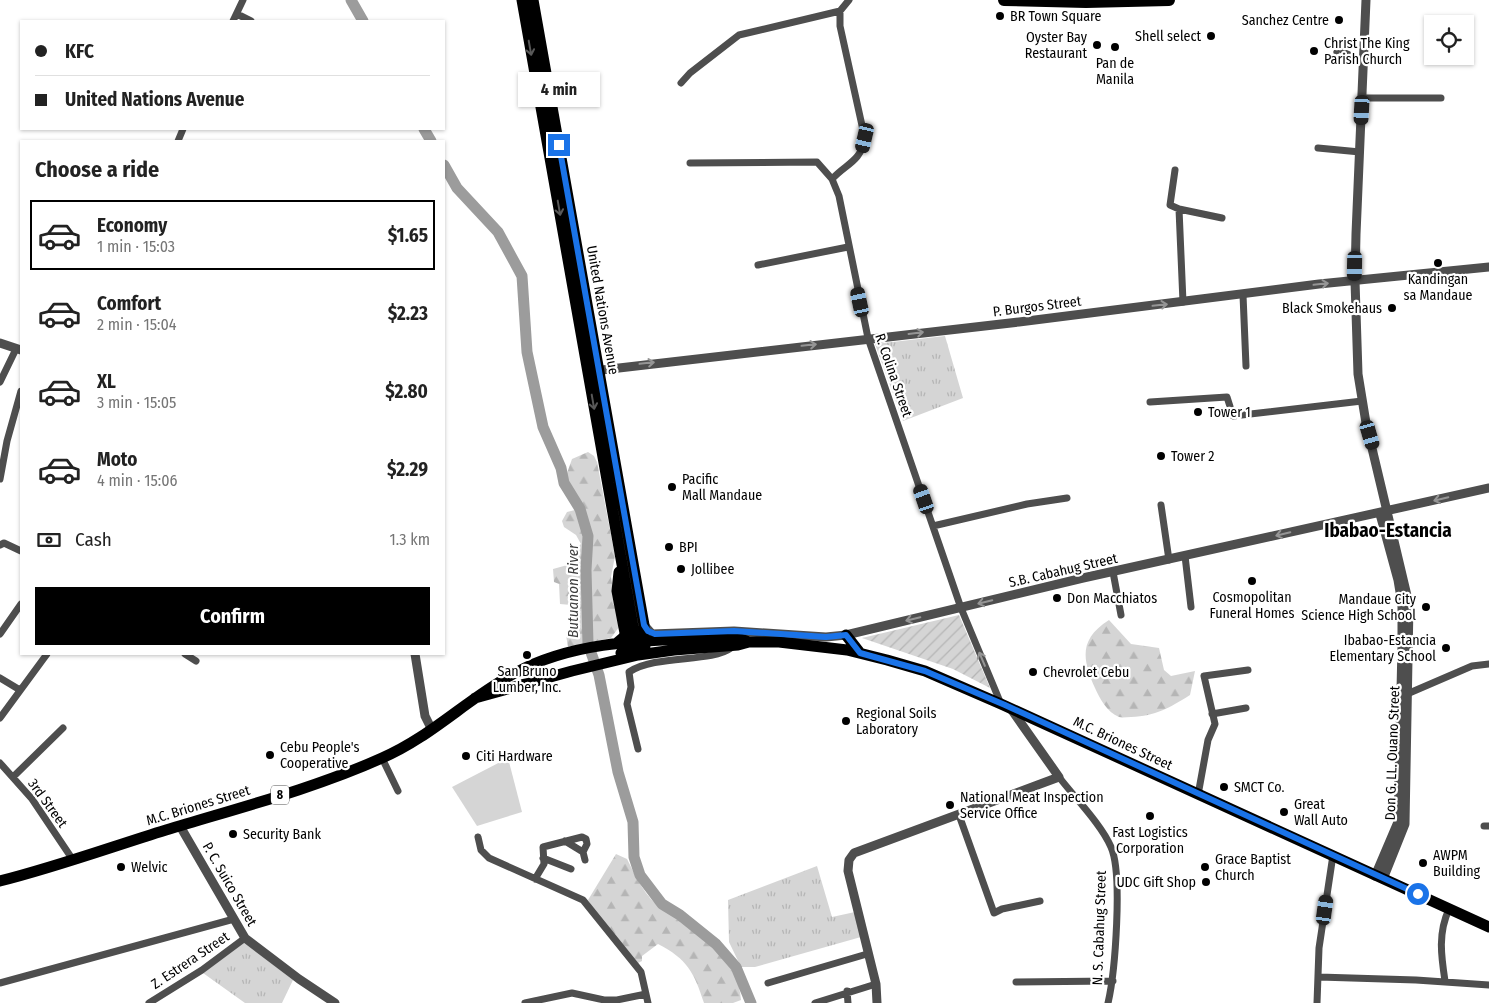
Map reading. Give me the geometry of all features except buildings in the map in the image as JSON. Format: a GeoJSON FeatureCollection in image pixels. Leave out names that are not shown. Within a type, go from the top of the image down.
{"type":"FeatureCollection","features":[{"type":"Feature","properties":{"kind":"highway"},"geometry":{"type":"LineString","coordinates":[[1004,0],[1086,2],[1168,0]]}},
{"type":"Feature","properties":{"kind":"main road","name":"United Nations Avenue"},"geometry":{"type":"LineString","coordinates":[[522,0],[644,625]]}},
{"type":"Feature","properties":{"kind":"main road","name":"United Nations Avenue"},"geometry":{"type":"LineString","coordinates":[[533,0],[593,370],[620,553],[634,632],[640,642]]}},
{"type":"Feature","properties":{"kind":"main road"},"geometry":{"type":"LineString","coordinates":[[612,644],[625,634],[617,591],[620,553]]}},
{"type":"Feature","properties":{"kind":"main road"},"geometry":{"type":"LineString","coordinates":[[609,659],[628,651],[640,642],[644,634],[644,625]]}},
{"type":"Feature","properties":{"kind":"main road"},"geometry":{"type":"LineString","coordinates":[[846,635],[860,653]]}},
{"type":"Feature","properties":{"kind":"main road","name":"M.C. Briones Street"},"geometry":{"type":"LineString","coordinates":[[612,644],[734,637],[748,642]]}},
{"type":"Feature","properties":{"kind":"main road"},"geometry":{"type":"LineString","coordinates":[[640,642],[650,648],[663,652]]}},
{"type":"Feature","properties":{"kind":"main road","name":"M.C. Briones Street"},"geometry":{"type":"LineString","coordinates":[[663,652],[733,646],[748,642],[788,642],[860,653],[925,671],[1005,705],[1489,927]]}},
{"type":"Feature","properties":{"kind":"main road","name":"8"},"geometry":{"type":"LineString","coordinates":[[475,698],[524,668],[570,652],[612,644]]}},
{"type":"Feature","properties":{"kind":"main road","name":"8"},"geometry":{"type":"LineString","coordinates":[[475,698],[501,692],[536,676],[571,667],[609,659],[663,652]]}},
{"type":"Feature","properties":{"kind":"main road","name":"M.C. Briones Street"},"geometry":{"type":"LineString","coordinates":[[0,881],[73,860],[342,775],[382,758],[432,730],[475,698]]}},
{"type":"Feature","properties":{"kind":"street"},"geometry":{"type":"LineString","coordinates":[[234,20],[243,0]]}},
{"type":"Feature","properties":{"kind":"street"},"geometry":{"type":"LineString","coordinates":[[681,82],[738,35],[840,11],[849,0]]}},
{"type":"Feature","properties":{"kind":"street","name":"Don G. LL. Ouano Street"},"geometry":{"type":"LineString","coordinates":[[1366,0],[1355,282],[1358,374],[1384,513],[1401,580],[1407,694],[1398,822],[1379,877]]}},
{"type":"Feature","properties":{"kind":"street"},"geometry":{"type":"LineString","coordinates":[[690,163],[817,162],[832,179],[856,159],[862,151],[865,138],[840,26],[840,11]]}},
{"type":"Feature","properties":{"kind":"street"},"geometry":{"type":"LineString","coordinates":[[237,14],[250,20]]}},
{"type":"Feature","properties":{"kind":"street"},"geometry":{"type":"LineString","coordinates":[[1363,98],[1441,98]]}},
{"type":"Feature","properties":{"kind":"street"},"geometry":{"type":"LineString","coordinates":[[1318,148],[1360,152]]}},
{"type":"Feature","properties":{"kind":"street"},"geometry":{"type":"LineString","coordinates":[[1175,170],[1170,205],[1179,209],[1222,218]]}},
{"type":"Feature","properties":{"kind":"street","name":"R. Colina Street"},"geometry":{"type":"LineString","coordinates":[[832,179],[842,202],[848,247],[868,338],[961,608],[1005,705]]}},
{"type":"Feature","properties":{"kind":"street"},"geometry":{"type":"LineString","coordinates":[[1179,209],[1183,302]]}},
{"type":"Feature","properties":{"kind":"street"},"geometry":{"type":"LineString","coordinates":[[758,265],[848,247]]}},
{"type":"Feature","properties":{"kind":"street","name":"P. Burgos Street"},"geometry":{"type":"LineString","coordinates":[[593,370],[1243,295],[1319,284],[1489,268]]}},
{"type":"Feature","properties":{"kind":"street"},"geometry":{"type":"LineString","coordinates":[[1243,295],[1246,366]]}},
{"type":"Feature","properties":{"kind":"street"},"geometry":{"type":"LineString","coordinates":[[0,343],[19,350],[0,382]]}},
{"type":"Feature","properties":{"kind":"street"},"geometry":{"type":"LineString","coordinates":[[0,479],[20,395]]}},
{"type":"Feature","properties":{"kind":"street"},"geometry":{"type":"LineString","coordinates":[[1150,402],[1227,397],[1233,416],[1362,401]]}},
{"type":"Feature","properties":{"kind":"street"},"geometry":{"type":"LineString","coordinates":[[0,433],[10,434]]}},
{"type":"Feature","properties":{"kind":"street","name":"S.B. Cabahug Street"},"geometry":{"type":"LineString","coordinates":[[644,625],[648,631],[655,634],[734,631],[826,637],[846,635],[1113,572],[1384,513],[1489,488]]}},
{"type":"Feature","properties":{"kind":"street"},"geometry":{"type":"LineString","coordinates":[[933,526],[1027,504],[1067,498]]}},
{"type":"Feature","properties":{"kind":"street"},"geometry":{"type":"LineString","coordinates":[[1161,505],[1169,560]]}},
{"type":"Feature","properties":{"kind":"street"},"geometry":{"type":"LineString","coordinates":[[2,544],[20,551]]}},
{"type":"Feature","properties":{"kind":"street"},"geometry":{"type":"LineString","coordinates":[[1185,556],[1191,607]]}},
{"type":"Feature","properties":{"kind":"street"},"geometry":{"type":"LineString","coordinates":[[1113,572],[1121,615]]}},
{"type":"Feature","properties":{"kind":"street"},"geometry":{"type":"LineString","coordinates":[[0,634],[20,605]]}},
{"type":"Feature","properties":{"kind":"street"},"geometry":{"type":"LineString","coordinates":[[638,749],[627,704],[631,687],[629,672],[635,668],[670,659],[721,653],[733,646]]}},
{"type":"Feature","properties":{"kind":"street"},"geometry":{"type":"LineString","coordinates":[[0,718],[46,655]]}},
{"type":"Feature","properties":{"kind":"street"},"geometry":{"type":"LineString","coordinates":[[187,655],[196,661]]}},
{"type":"Feature","properties":{"kind":"street"},"geometry":{"type":"LineString","coordinates":[[415,655],[425,716],[432,730]]}},
{"type":"Feature","properties":{"kind":"street","name":"Don G. LL. Ouano Street"},"geometry":{"type":"LineString","coordinates":[[1403,751],[1405,664]]}},
{"type":"Feature","properties":{"kind":"street"},"geometry":{"type":"LineString","coordinates":[[1407,694],[1472,666],[1489,664]]}},
{"type":"Feature","properties":{"kind":"street"},"geometry":{"type":"LineString","coordinates":[[1198,795],[1208,740],[1214,724],[1204,676],[1248,670]]}},
{"type":"Feature","properties":{"kind":"street"},"geometry":{"type":"LineString","coordinates":[[0,678],[20,690]]}},
{"type":"Feature","properties":{"kind":"street","name":"N. S. Cabahug Street"},"geometry":{"type":"LineString","coordinates":[[1005,705],[1106,837],[1114,856],[1116,933],[1113,981],[1108,1003]]}},
{"type":"Feature","properties":{"kind":"street"},"geometry":{"type":"LineString","coordinates":[[1212,714],[1246,708]]}},
{"type":"Feature","properties":{"kind":"street"},"geometry":{"type":"LineString","coordinates":[[13,777],[63,728]]}},
{"type":"Feature","properties":{"kind":"street"},"geometry":{"type":"LineString","coordinates":[[382,758],[398,790]]}},
{"type":"Feature","properties":{"kind":"street","name":"3rd Street"},"geometry":{"type":"LineString","coordinates":[[0,763],[36,804],[73,860]]}},
{"type":"Feature","properties":{"kind":"street"},"geometry":{"type":"LineString","coordinates":[[877,1003],[876,984],[848,871],[850,857],[854,853],[1059,777]]}},
{"type":"Feature","properties":{"kind":"street"},"geometry":{"type":"LineString","coordinates":[[959,815],[994,913],[1002,909],[1040,901]]}},
{"type":"Feature","properties":{"kind":"street","name":"P. C. Suico Street"},"geometry":{"type":"LineString","coordinates":[[180,826],[245,938],[299,980],[335,1003]]}},
{"type":"Feature","properties":{"kind":"street"},"geometry":{"type":"LineString","coordinates":[[478,837],[481,850],[490,858],[583,900],[610,936],[641,972],[648,1003]]}},
{"type":"Feature","properties":{"kind":"street"},"geometry":{"type":"LineString","coordinates":[[535,879],[544,864],[543,847],[564,841],[576,838],[586,839],[587,844],[584,856],[564,841]]}},
{"type":"Feature","properties":{"kind":"street"},"geometry":{"type":"LineString","coordinates":[[1317,1003],[1319,948],[1333,855]]}},
{"type":"Feature","properties":{"kind":"street"},"geometry":{"type":"LineString","coordinates":[[543,858],[571,868]]}},
{"type":"Feature","properties":{"kind":"street"},"geometry":{"type":"LineString","coordinates":[[1445,981],[1441,948],[1442,929],[1449,909]]}},
{"type":"Feature","properties":{"kind":"street"},"geometry":{"type":"LineString","coordinates":[[0,983],[234,919]]}},
{"type":"Feature","properties":{"kind":"street","name":"Z. Estrera Street"},"geometry":{"type":"LineString","coordinates":[[151,1002],[202,970],[245,938]]}},
{"type":"Feature","properties":{"kind":"street"},"geometry":{"type":"LineString","coordinates":[[768,983],[868,954]]}},
{"type":"Feature","properties":{"kind":"street"},"geometry":{"type":"LineString","coordinates":[[1319,978],[1445,981],[1489,985]]}},
{"type":"Feature","properties":{"kind":"street"},"geometry":{"type":"LineString","coordinates":[[1016,982],[1113,981]]}},
{"type":"Feature","properties":{"kind":"street"},"geometry":{"type":"LineString","coordinates":[[817,1003],[876,984]]}},
{"type":"Feature","properties":{"kind":"street"},"geometry":{"type":"LineString","coordinates":[[847,992],[848,1003]]}},
{"type":"Feature","properties":{"kind":"street"},"geometry":{"type":"LineString","coordinates":[[525,1003],[572,994],[604,1000],[617,1000],[646,994]]}},
{"type":"Feature","properties":{"kind":"street"},"geometry":{"type":"LineString","coordinates":[[540,999],[549,1003]]}},
{"type":"Feature","properties":{"kind":"green space"},"geometry":{"type":"Polygon","coordinates":[[[945,336],[963,398],[903,421],[875,344],[945,336]]]}},
{"type":"Feature","properties":{"kind":"green space"},"geometry":{"type":"Polygon","coordinates":[[[588,452],[594,456],[597,462],[615,556],[611,577],[619,627],[611,638],[568,647],[566,635],[574,628],[571,605],[560,604],[559,584],[554,582],[553,569],[571,564],[575,549],[581,544],[576,535],[564,527],[562,521],[567,512],[575,510],[577,506],[566,476],[572,459],[588,452]]]}},
{"type":"Feature","properties":{"kind":"green space"},"geometry":{"type":"Polygon","coordinates":[[[959,615],[990,688],[953,669],[862,638],[959,615]]]}},
{"type":"Feature","properties":{"kind":"green space"},"geometry":{"type":"Polygon","coordinates":[[[1109,620],[1131,644],[1159,648],[1164,670],[1171,676],[1195,671],[1190,695],[1169,707],[1148,715],[1119,717],[1111,712],[1104,705],[1097,692],[1087,668],[1086,659],[1088,642],[1092,635],[1109,620]]]}},
{"type":"Feature","properties":{"kind":"green space"},"geometry":{"type":"Polygon","coordinates":[[[508,758],[522,812],[477,826],[452,787],[508,758]]]}},
{"type":"Feature","properties":{"kind":"green space"},"geometry":{"type":"Polygon","coordinates":[[[616,854],[627,859],[642,886],[656,904],[701,933],[720,952],[735,975],[741,1000],[733,1003],[704,1003],[693,975],[683,961],[658,944],[642,956],[642,961],[638,963],[635,961],[596,913],[588,900],[616,854]]]}},
{"type":"Feature","properties":{"kind":"green space"},"geometry":{"type":"Polygon","coordinates":[[[817,866],[832,917],[855,912],[861,937],[755,967],[741,967],[729,942],[728,900],[817,866]]]}},
{"type":"Feature","properties":{"kind":"green space"},"geometry":{"type":"Polygon","coordinates":[[[244,942],[293,980],[282,1003],[245,1003],[203,973],[244,942]]]}},
{"type":"Feature","properties":{"kind":"waterway","name":"Butuanon River"},"geometry":{"type":"LineString","coordinates":[[351,0],[362,20]]}},
{"type":"Feature","properties":{"kind":"waterway","name":"Butuanon River"},"geometry":{"type":"LineString","coordinates":[[425,130],[430,140]]}},
{"type":"Feature","properties":{"kind":"waterway","name":"Butuanon River"},"geometry":{"type":"LineString","coordinates":[[445,167],[457,188],[498,232],[522,276],[527,352],[543,427],[561,468],[564,483],[580,509],[588,536],[586,570],[588,644],[599,675],[618,772],[633,822],[634,857],[640,875],[662,904],[680,915],[716,944],[736,967],[751,1003]]}},
{"type":"Feature","properties":{"kind":"place","name":"BR Town Square"},"geometry":{"type":"Point","coordinates":[1000,16]}},
{"type":"Feature","properties":{"kind":"place","name":"Sanchez Centre"},"geometry":{"type":"Point","coordinates":[1339,20]}},
{"type":"Feature","properties":{"kind":"place","name":"Shell select"},"geometry":{"type":"Point","coordinates":[1211,36]}},
{"type":"Feature","properties":{"kind":"place","name":"Oyster Bay Restaurant"},"geometry":{"type":"Point","coordinates":[1097,45]}},
{"type":"Feature","properties":{"kind":"place","name":"Pan de Manila"},"geometry":{"type":"Point","coordinates":[1115,47]}},
{"type":"Feature","properties":{"kind":"place","name":"Christ The King Parish Church"},"geometry":{"type":"Point","coordinates":[1314,51]}},
{"type":"Feature","properties":{"kind":"place","name":"Kandingan sa Mandaue"},"geometry":{"type":"Point","coordinates":[1438,263]}},
{"type":"Feature","properties":{"kind":"place","name":"Black Smokehaus"},"geometry":{"type":"Point","coordinates":[1392,308]}},
{"type":"Feature","properties":{"kind":"place","name":"Tower 1"},"geometry":{"type":"Point","coordinates":[1198,412]}},
{"type":"Feature","properties":{"kind":"place","name":"Tower 2"},"geometry":{"type":"Point","coordinates":[1161,456]}},
{"type":"Feature","properties":{"kind":"place","name":"Pacific Mall Mandaue"},"geometry":{"type":"Point","coordinates":[672,487]}},
{"type":"Feature","properties":{"kind":"place","name":"BPI"},"geometry":{"type":"Point","coordinates":[669,547]}},
{"type":"Feature","properties":{"kind":"place","name":"Jollibee"},"geometry":{"type":"Point","coordinates":[681,569]}},
{"type":"Feature","properties":{"kind":"place","name":"Cosmopolitan Funeral Homes"},"geometry":{"type":"Point","coordinates":[1252,581]}},
{"type":"Feature","properties":{"kind":"place","name":"Don Macchiatos"},"geometry":{"type":"Point","coordinates":[1057,598]}},
{"type":"Feature","properties":{"kind":"place","name":"Mandaue City Science High School"},"geometry":{"type":"Point","coordinates":[1426,607]}},
{"type":"Feature","properties":{"kind":"place","name":"Ibabao-Estancia Elementary School"},"geometry":{"type":"Point","coordinates":[1446,648]}},
{"type":"Feature","properties":{"kind":"place","name":"San Bruno Lumber, Inc."},"geometry":{"type":"Point","coordinates":[527,655]}},
{"type":"Feature","properties":{"kind":"place","name":"Chevrolet Cebu"},"geometry":{"type":"Point","coordinates":[1033,672]}},
{"type":"Feature","properties":{"kind":"place","name":"Regional Soils Laboratory"},"geometry":{"type":"Point","coordinates":[846,721]}},
{"type":"Feature","properties":{"kind":"place","name":"Cebu People's Cooperative"},"geometry":{"type":"Point","coordinates":[270,755]}},
{"type":"Feature","properties":{"kind":"place","name":"Citi Hardware"},"geometry":{"type":"Point","coordinates":[466,756]}},
{"type":"Feature","properties":{"kind":"place","name":"SMCT Co."},"geometry":{"type":"Point","coordinates":[1224,787]}},
{"type":"Feature","properties":{"kind":"place","name":"National Meat Inspection Service Office"},"geometry":{"type":"Point","coordinates":[950,805]}},
{"type":"Feature","properties":{"kind":"place","name":"Great Wall Auto"},"geometry":{"type":"Point","coordinates":[1284,812]}},
{"type":"Feature","properties":{"kind":"place","name":"Fast Logistics Corporation"},"geometry":{"type":"Point","coordinates":[1150,816]}},
{"type":"Feature","properties":{"kind":"place","name":"Security Bank"},"geometry":{"type":"Point","coordinates":[233,834]}},
{"type":"Feature","properties":{"kind":"place","name":"AWPM Building"},"geometry":{"type":"Point","coordinates":[1423,863]}},
{"type":"Feature","properties":{"kind":"place","name":"Welvic"},"geometry":{"type":"Point","coordinates":[121,867]}},
{"type":"Feature","properties":{"kind":"place","name":"Grace Baptist Church"},"geometry":{"type":"Point","coordinates":[1205,867]}},
{"type":"Feature","properties":{"kind":"place","name":"UDC Gift Shop"},"geometry":{"type":"Point","coordinates":[1206,882]}},
{"type":"Feature","properties":{"kind":"district","name":"Ibabao-Estancia"},"geometry":{"type":"Point","coordinates":[1388,530]}},
{"type":"Feature","properties":{"kind":"route"},"geometry":{"type":"LineString","coordinates":[[559,145],[644,625],[648,631],[652,634],[734,631],[826,637],[846,635],[860,653],[925,671],[1005,705],[1418,894]]}}]}
